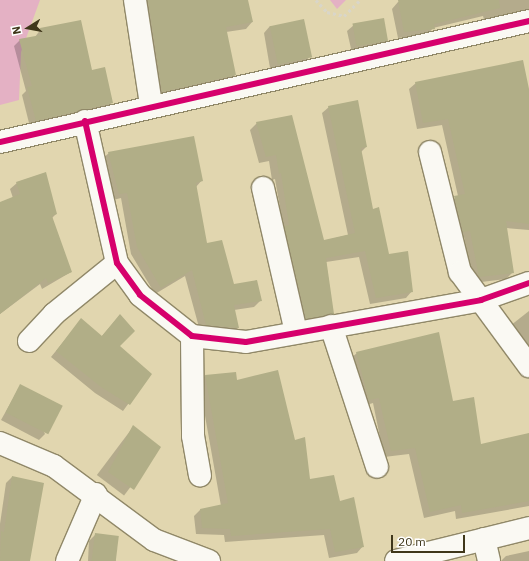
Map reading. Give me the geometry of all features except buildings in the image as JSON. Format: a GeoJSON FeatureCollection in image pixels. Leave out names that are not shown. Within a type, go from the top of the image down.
{"type":"FeatureCollection","features":[{"type":"Feature","properties":{"kind":"street"},"geometry":{"type":"LineString","coordinates":[[135,0],[151,105]]}},
{"type":"Feature","properties":{"kind":"street"},"geometry":{"type":"LineString","coordinates":[[0,142],[151,105],[529,21]]}},
{"type":"Feature","properties":{"kind":"street"},"geometry":{"type":"LineString","coordinates":[[85,121],[117,263],[140,295],[192,336],[246,342],[482,300],[529,282]]}},
{"type":"Feature","properties":{"kind":"street"},"geometry":{"type":"LineString","coordinates":[[430,152],[460,272],[529,366]]}},
{"type":"Feature","properties":{"kind":"street"},"geometry":{"type":"LineString","coordinates":[[263,188],[296,332]]}},
{"type":"Feature","properties":{"kind":"street"},"geometry":{"type":"LineString","coordinates":[[29,342],[54,314],[117,263]]}},
{"type":"Feature","properties":{"kind":"street"},"geometry":{"type":"LineString","coordinates":[[331,326],[377,467]]}},
{"type":"Feature","properties":{"kind":"street"},"geometry":{"type":"LineString","coordinates":[[192,336],[194,436],[200,475]]}},
{"type":"Feature","properties":{"kind":"street"},"geometry":{"type":"LineString","coordinates":[[0,443],[54,466],[96,494],[154,540],[209,561]]}},
{"type":"Feature","properties":{"kind":"street"},"geometry":{"type":"LineString","coordinates":[[67,561],[96,494]]}},
{"type":"Feature","properties":{"kind":"street"},"geometry":{"type":"LineString","coordinates":[[396,561],[529,528]]}},
{"type":"Feature","properties":{"kind":"street"},"geometry":{"type":"LineString","coordinates":[[484,539],[489,561]]}},
{"type":"Feature","properties":{"kind":"path"},"geometry":{"type":"LineString","coordinates":[[316,0],[327,12],[344,16],[360,0]]}},
{"type":"Feature","properties":{"kind":"shaded area"},"geometry":{"type":"Polygon","coordinates":[[[0,0],[40,0],[21,52],[19,100],[0,105],[0,0]]]}},
{"type":"Feature","properties":{"kind":"shaded area"},"geometry":{"type":"Polygon","coordinates":[[[330,0],[346,0],[337,9],[330,0]]]}},
{"type":"Feature","properties":{"kind":"cycle path"},"geometry":{"type":"LineString","coordinates":[[0,142],[529,21]]}},
{"type":"Feature","properties":{"kind":"cycle path"},"geometry":{"type":"LineString","coordinates":[[85,121],[117,263],[140,295],[192,336],[246,342],[481,300],[529,283]]}}]}
